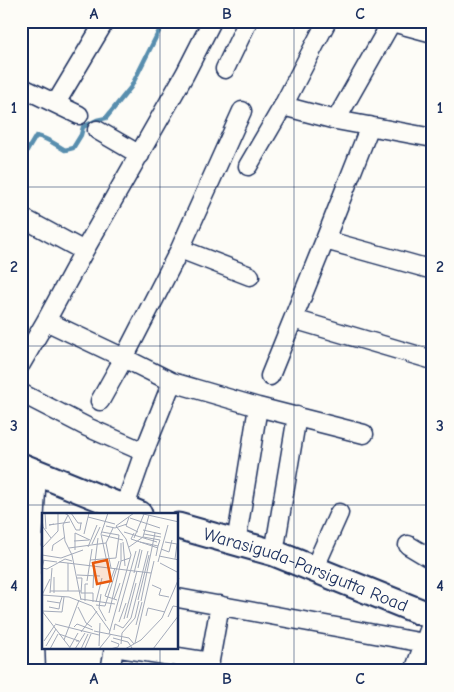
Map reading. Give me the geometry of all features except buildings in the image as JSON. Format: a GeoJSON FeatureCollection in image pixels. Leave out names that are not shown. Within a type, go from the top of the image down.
{"type":"FeatureCollection","features":[{"type":"Feature","properties":{"kind":"street"},"geometry":{"type":"LineString","coordinates":[[56,103],[104,21]]}},
{"type":"Feature","properties":{"kind":"street"},"geometry":{"type":"LineString","coordinates":[[21,364],[186,74],[212,21]]}},
{"type":"Feature","properties":{"kind":"street"},"geometry":{"type":"LineString","coordinates":[[225,69],[248,21]]}},
{"type":"Feature","properties":{"kind":"street"},"geometry":{"type":"LineString","coordinates":[[248,166],[283,106],[327,21]]}},
{"type":"Feature","properties":{"kind":"street"},"geometry":{"type":"LineString","coordinates":[[336,120],[392,22],[433,34]]}},
{"type":"Feature","properties":{"kind":"street"},"geometry":{"type":"LineString","coordinates":[[21,86],[79,114]]}},
{"type":"Feature","properties":{"kind":"street"},"geometry":{"type":"LineString","coordinates":[[283,106],[336,120],[433,138]]}},
{"type":"Feature","properties":{"kind":"street"},"geometry":{"type":"LineString","coordinates":[[100,401],[180,249],[242,111]]}},
{"type":"Feature","properties":{"kind":"street"},"geometry":{"type":"LineString","coordinates":[[270,376],[370,126]]}},
{"type":"Feature","properties":{"kind":"street"},"geometry":{"type":"LineString","coordinates":[[97,130],[140,155]]}},
{"type":"Feature","properties":{"kind":"street"},"geometry":{"type":"LineString","coordinates":[[21,216],[84,251]]}},
{"type":"Feature","properties":{"kind":"street"},"geometry":{"type":"LineString","coordinates":[[325,240],[433,270]]}},
{"type":"Feature","properties":{"kind":"street"},"geometry":{"type":"LineString","coordinates":[[180,249],[250,276]]}},
{"type":"Feature","properties":{"kind":"street"},"geometry":{"type":"LineString","coordinates":[[293,319],[433,360]]}},
{"type":"Feature","properties":{"kind":"street"},"geometry":{"type":"LineString","coordinates":[[46,321],[172,382],[258,408],[297,416],[364,434]]}},
{"type":"Feature","properties":{"kind":"street"},"geometry":{"type":"LineString","coordinates":[[36,671],[29,470],[131,513],[144,452],[172,382]]}},
{"type":"Feature","properties":{"kind":"street"},"geometry":{"type":"LineString","coordinates":[[21,393],[87,427],[144,452]]}},
{"type":"Feature","properties":{"kind":"street"},"geometry":{"type":"LineString","coordinates":[[236,543],[258,408]]}},
{"type":"Feature","properties":{"kind":"street"},"geometry":{"type":"LineString","coordinates":[[274,553],[297,416]]}},
{"type":"Feature","properties":{"kind":"street"},"geometry":{"type":"LineString","coordinates":[[314,569],[339,513]]}},
{"type":"Feature","properties":{"kind":"street","name":"Warasiguda-Parsigutta Road"},"geometry":{"type":"LineString","coordinates":[[179,526],[274,553],[433,618]]}},
{"type":"Feature","properties":{"kind":"street"},"geometry":{"type":"LineString","coordinates":[[408,545],[433,560]]}},
{"type":"Feature","properties":{"kind":"street"},"geometry":{"type":"LineString","coordinates":[[179,598],[424,643]]}},
{"type":"Feature","properties":{"kind":"street"},"geometry":{"type":"LineString","coordinates":[[130,650],[209,666],[220,605]]}},
{"type":"Feature","properties":{"kind":"street"},"geometry":{"type":"LineString","coordinates":[[414,671],[433,618]]}},
{"type":"Feature","properties":{"kind":"street"},"geometry":{"type":"LineString","coordinates":[[110,671],[114,650]]}},
{"type":"Feature","properties":{"kind":"waterway"},"geometry":{"type":"LineString","coordinates":[[21,161],[36,136],[65,150],[73,148],[81,135],[83,127],[106,118],[131,87],[164,21]]}}]}
